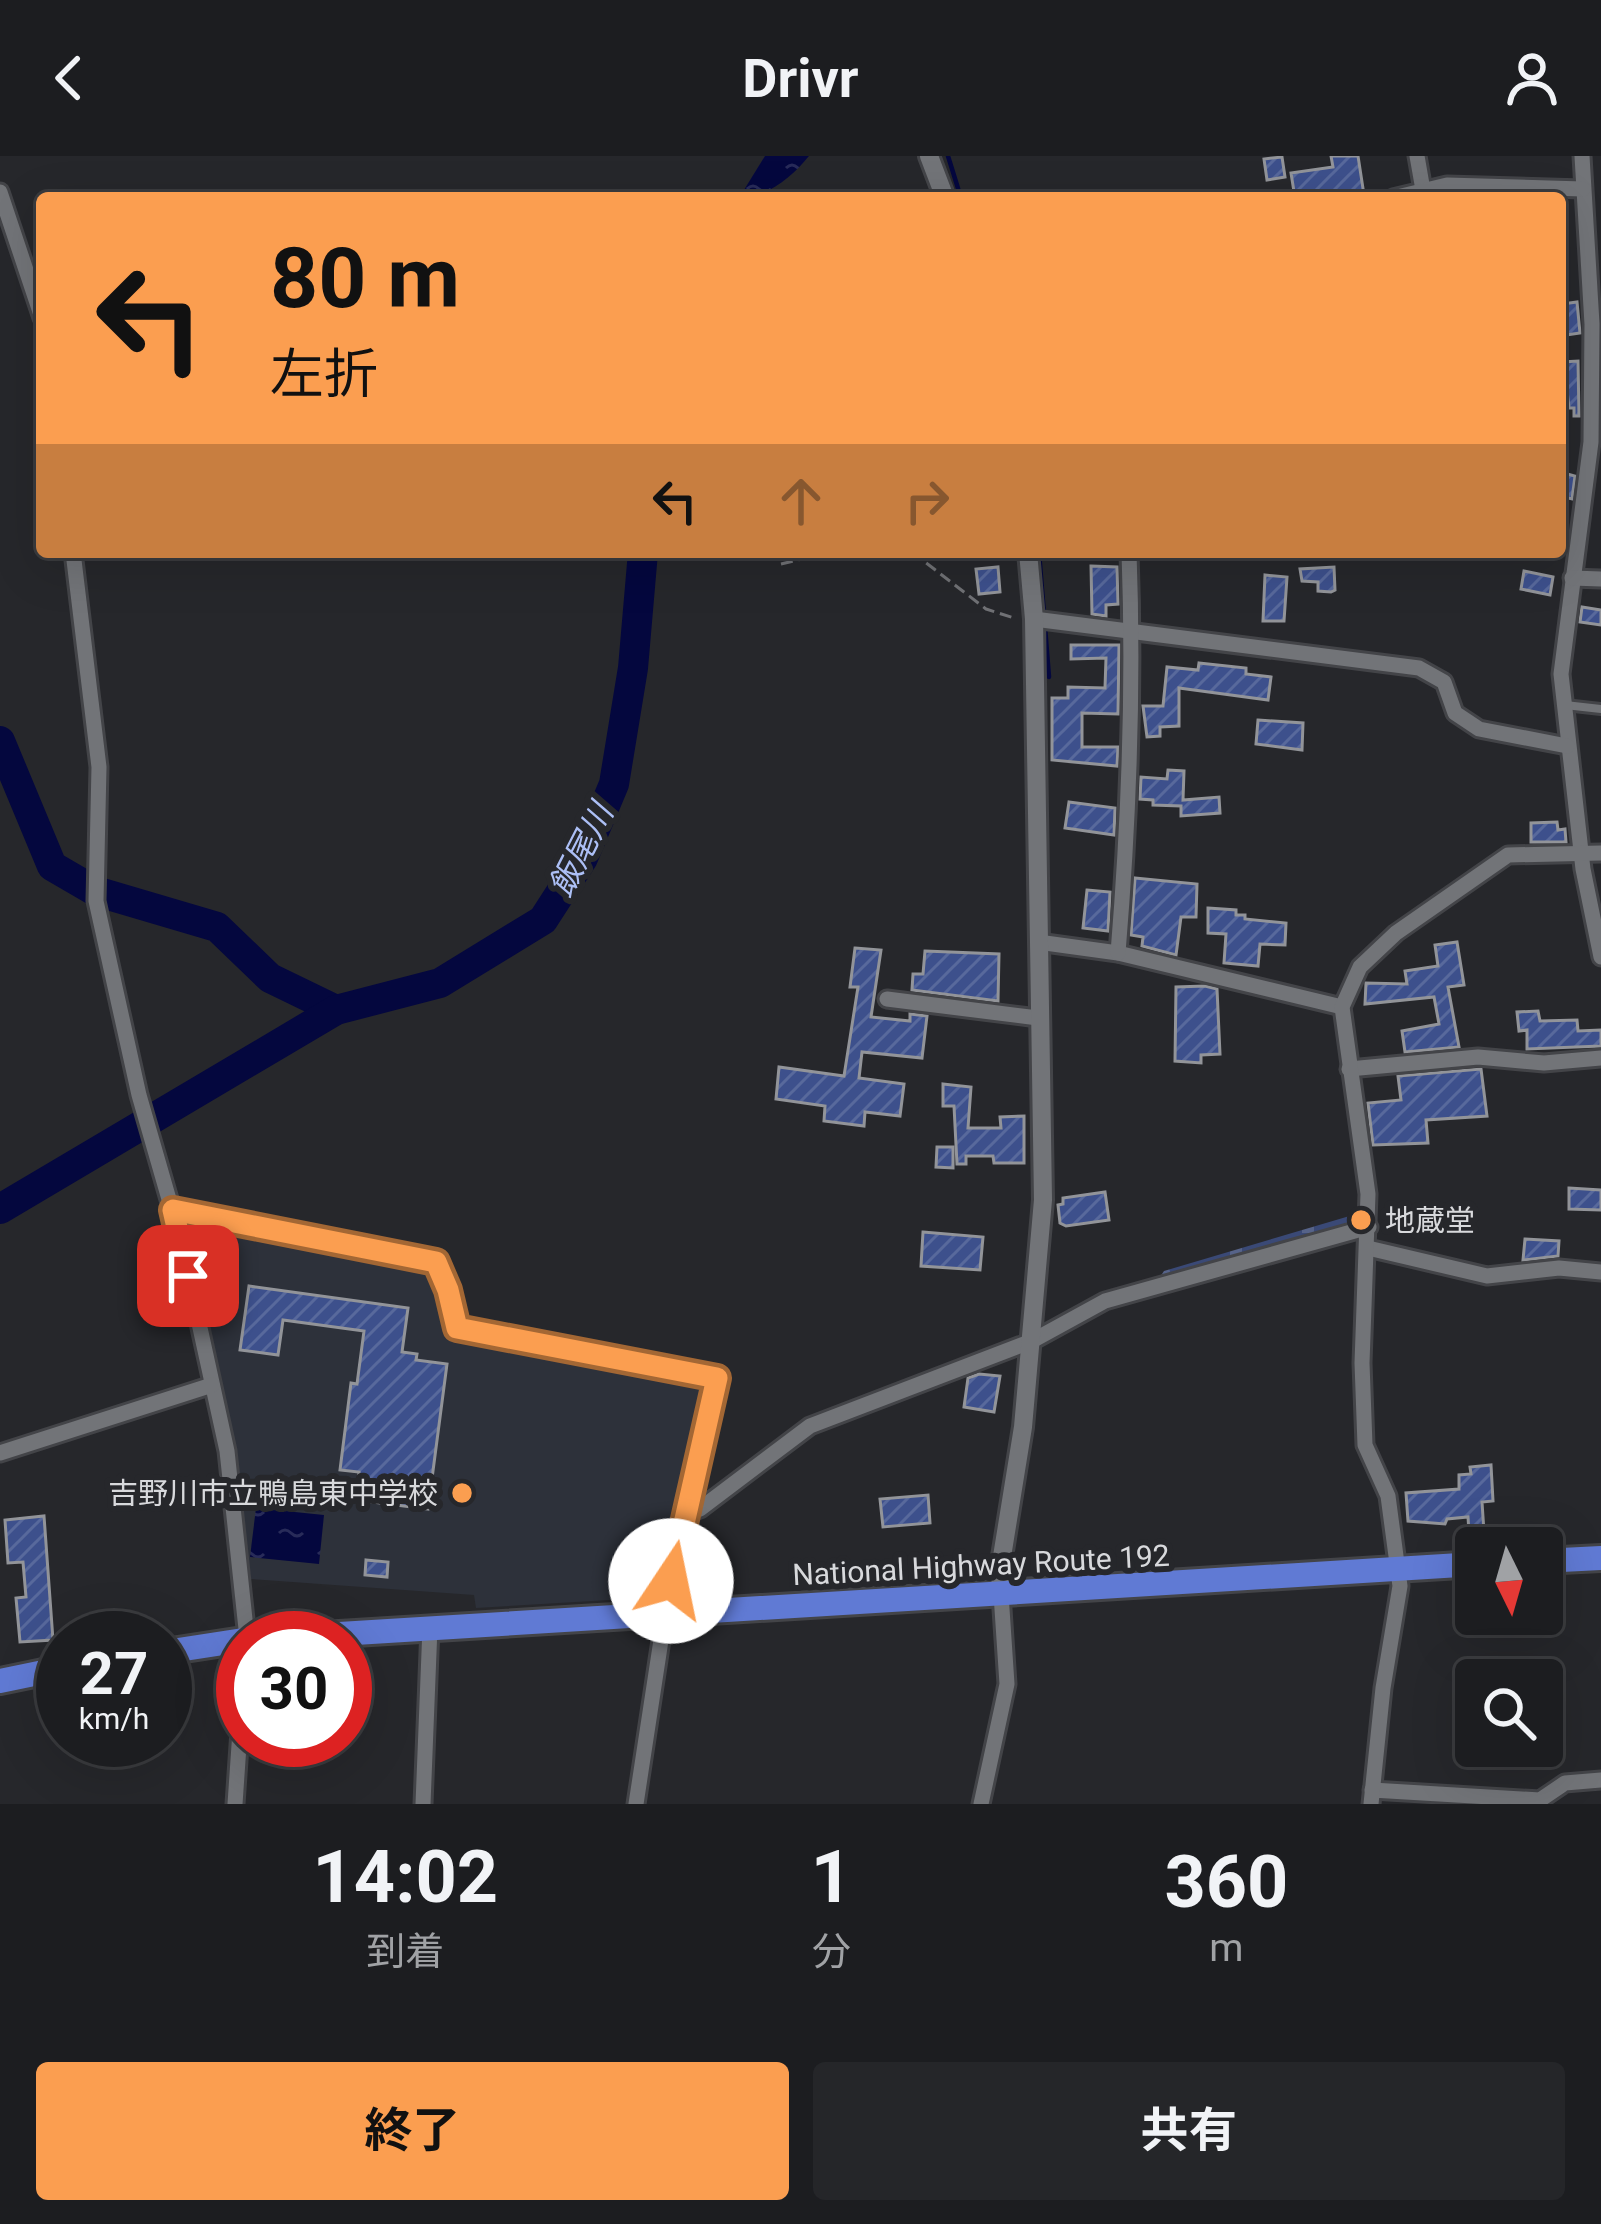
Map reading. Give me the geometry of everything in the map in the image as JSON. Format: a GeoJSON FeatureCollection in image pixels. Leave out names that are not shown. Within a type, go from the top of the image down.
{"type":"FeatureCollection","features":[{"type":"Feature","properties":{"kind":"highway"},"geometry":{"type":"LineString","coordinates":[[1563,1560],[1601,1558]]}},
{"type":"Feature","properties":{"kind":"highway","name":"National Highway Route 192"},"geometry":{"type":"LineString","coordinates":[[372,1632],[1455,1565]]}},
{"type":"Feature","properties":{"kind":"highway"},"geometry":{"type":"LineString","coordinates":[[0,1681],[36,1673]]}},
{"type":"Feature","properties":{"kind":"street"},"geometry":{"type":"LineString","coordinates":[[929,156],[943,192]]}},
{"type":"Feature","properties":{"kind":"street"},"geometry":{"type":"LineString","coordinates":[[1417,156],[1423,190]]}},
{"type":"Feature","properties":{"kind":"street"},"geometry":{"type":"LineString","coordinates":[[1582,156],[1590,196],[1591,442],[1561,674],[1581,852],[1601,957]]}},
{"type":"Feature","properties":{"kind":"street"},"geometry":{"type":"LineString","coordinates":[[1416,192],[1470,184],[1550,192]]}},
{"type":"Feature","properties":{"kind":"street"},"geometry":{"type":"LineString","coordinates":[[0,192],[36,300]]}},
{"type":"Feature","properties":{"kind":"street"},"geometry":{"type":"LineString","coordinates":[[74,558],[100,767],[96,901],[212,1384],[230,1475],[242,1611]]}},
{"type":"Feature","properties":{"kind":"street"},"geometry":{"type":"LineString","coordinates":[[981,1804],[1006,1684],[1000,1569],[1032,1341],[1043,1200],[1038,1018],[1041,619],[1029,558]]}},
{"type":"Feature","properties":{"kind":"street"},"geometry":{"type":"LineString","coordinates":[[1118,953],[1129,816],[1129,558]]}},
{"type":"Feature","properties":{"kind":"street"},"geometry":{"type":"LineString","coordinates":[[1572,578],[1601,579]]}},
{"type":"Feature","properties":{"kind":"street"},"geometry":{"type":"LineString","coordinates":[[1041,619],[1419,668],[1444,682],[1455,713],[1479,729],[1567,746]]}},
{"type":"Feature","properties":{"kind":"street"},"geometry":{"type":"LineString","coordinates":[[1601,853],[1508,855],[1396,933],[1360,967],[1342,1007],[1369,1227],[1365,1445],[1388,1496],[1400,1586],[1371,1797],[1540,1800],[1565,1783],[1601,1780]]}},
{"type":"Feature","properties":{"kind":"street"},"geometry":{"type":"LineString","coordinates":[[1038,943],[1118,953],[1342,1007]]}},
{"type":"Feature","properties":{"kind":"street"},"geometry":{"type":"LineString","coordinates":[[886,999],[1038,1018]]}},
{"type":"Feature","properties":{"kind":"street"},"geometry":{"type":"LineString","coordinates":[[1349,1069],[1478,1057],[1544,1063],[1601,1058]]}},
{"type":"Feature","properties":{"kind":"street"},"geometry":{"type":"LineString","coordinates":[[173,1210],[436,1262],[457,1328],[717,1378],[665,1614],[636,1804]]}},
{"type":"Feature","properties":{"kind":"street"},"geometry":{"type":"LineString","coordinates":[[684,1515],[700,1509],[810,1426],[1032,1341],[1125,1293],[1369,1227]]}},
{"type":"Feature","properties":{"kind":"street"},"geometry":{"type":"LineString","coordinates":[[1368,1248],[1487,1276],[1559,1268],[1601,1272]]}},
{"type":"Feature","properties":{"kind":"street"},"geometry":{"type":"LineString","coordinates":[[0,1453],[212,1384]]}},
{"type":"Feature","properties":{"kind":"street"},"geometry":{"type":"LineString","coordinates":[[423,1804],[430,1628]]}},
{"type":"Feature","properties":{"kind":"street"},"geometry":{"type":"LineString","coordinates":[[235,1804],[238,1767]]}},
{"type":"Feature","properties":{"kind":"lane"},"geometry":{"type":"LineString","coordinates":[[1564,705],[1601,709]]}},
{"type":"Feature","properties":{"kind":"path"},"geometry":{"type":"LineString","coordinates":[[781,564],[806,558]]}},
{"type":"Feature","properties":{"kind":"path"},"geometry":{"type":"LineString","coordinates":[[919,558],[986,609],[1016,619],[1041,619]]}},
{"type":"Feature","properties":{"kind":"shaded area","name":"吉野川市立鴨島東中学校"},"geometry":{"type":"Polygon","coordinates":[[[185,1220],[425,1268],[437,1289],[448,1337],[695,1381],[704,1396],[667,1589],[643,1598],[476,1608],[474,1595],[251,1579],[226,1406],[185,1220]]]}},
{"type":"Feature","properties":{"kind":"green space"},"geometry":{"type":"Polygon","coordinates":[[[1353,1215],[1355,1226],[1158,1280],[1164,1271],[1353,1215]]]}},
{"type":"Feature","properties":{"kind":"water"},"geometry":{"type":"Polygon","coordinates":[[[765,156],[809,156],[778,185],[763,192],[743,192],[765,156]]]}},
{"type":"Feature","properties":{"kind":"water"},"geometry":{"type":"Polygon","coordinates":[[[256,1508],[324,1515],[319,1564],[250,1557],[256,1508]]]}},
{"type":"Feature","properties":{"kind":"building"},"geometry":{"type":"Polygon","coordinates":[[[1331,156],[1358,156],[1364,192],[1294,192],[1291,173],[1333,167],[1331,156]]]}},
{"type":"Feature","properties":{"kind":"building"},"geometry":{"type":"Polygon","coordinates":[[[1282,157],[1285,177],[1267,180],[1264,159],[1282,157]]]}},
{"type":"Feature","properties":{"kind":"building"},"geometry":{"type":"Polygon","coordinates":[[[1577,302],[1580,333],[1566,335],[1566,303],[1577,302]]]}},
{"type":"Feature","properties":{"kind":"building"},"geometry":{"type":"Polygon","coordinates":[[[1578,361],[1579,416],[1569,408],[1566,362],[1578,361]]]}},
{"type":"Feature","properties":{"kind":"building"},"geometry":{"type":"Polygon","coordinates":[[[1566,474],[1575,476],[1572,499],[1566,498],[1566,474]]]}},
{"type":"Feature","properties":{"kind":"building"},"geometry":{"type":"Polygon","coordinates":[[[1091,566],[1117,567],[1118,604],[1106,605],[1106,616],[1092,614],[1091,566]]]}},
{"type":"Feature","properties":{"kind":"building"},"geometry":{"type":"Polygon","coordinates":[[[998,567],[1000,592],[979,594],[976,569],[998,567]]]}},
{"type":"Feature","properties":{"kind":"building"},"geometry":{"type":"Polygon","coordinates":[[[1334,567],[1335,590],[1331,592],[1318,591],[1318,582],[1302,581],[1300,569],[1334,567]]]}},
{"type":"Feature","properties":{"kind":"building"},"geometry":{"type":"Polygon","coordinates":[[[1524,571],[1553,577],[1550,595],[1521,589],[1524,571]]]}},
{"type":"Feature","properties":{"kind":"building"},"geometry":{"type":"Polygon","coordinates":[[[1265,575],[1287,577],[1284,621],[1263,621],[1265,575]]]}},
{"type":"Feature","properties":{"kind":"building"},"geometry":{"type":"Polygon","coordinates":[[[1582,607],[1601,610],[1601,625],[1580,622],[1582,607]]]}},
{"type":"Feature","properties":{"kind":"building"},"geometry":{"type":"Polygon","coordinates":[[[1071,645],[1119,645],[1118,714],[1082,713],[1082,747],[1118,747],[1117,766],[1052,760],[1052,698],[1068,698],[1068,687],[1105,688],[1106,658],[1071,659],[1071,645]]]}},
{"type":"Feature","properties":{"kind":"building"},"geometry":{"type":"Polygon","coordinates":[[[1199,663],[1246,668],[1246,674],[1271,677],[1268,700],[1179,688],[1179,726],[1160,727],[1160,736],[1147,737],[1143,706],[1163,706],[1167,667],[1198,670],[1199,663]]]}},
{"type":"Feature","properties":{"kind":"building"},"geometry":{"type":"Polygon","coordinates":[[[1258,720],[1303,723],[1302,750],[1256,744],[1258,720]]]}},
{"type":"Feature","properties":{"kind":"building"},"geometry":{"type":"Polygon","coordinates":[[[1168,770],[1184,771],[1183,800],[1219,797],[1220,813],[1181,816],[1181,806],[1153,805],[1153,800],[1140,799],[1141,777],[1167,779],[1168,770]]]}},
{"type":"Feature","properties":{"kind":"building"},"geometry":{"type":"Polygon","coordinates":[[[1069,802],[1115,808],[1114,835],[1065,828],[1069,802]]]}},
{"type":"Feature","properties":{"kind":"building"},"geometry":{"type":"Polygon","coordinates":[[[1557,822],[1558,830],[1565,829],[1566,842],[1531,842],[1531,823],[1557,822]]]}},
{"type":"Feature","properties":{"kind":"building"},"geometry":{"type":"Polygon","coordinates":[[[1135,878],[1197,884],[1196,917],[1181,917],[1176,955],[1142,946],[1143,937],[1131,935],[1135,878]]]}},
{"type":"Feature","properties":{"kind":"building"},"geometry":{"type":"Polygon","coordinates":[[[1087,890],[1110,892],[1108,931],[1083,928],[1087,890]]]}},
{"type":"Feature","properties":{"kind":"building"},"geometry":{"type":"Polygon","coordinates":[[[1208,908],[1236,910],[1245,919],[1286,923],[1285,945],[1260,944],[1258,966],[1224,963],[1226,934],[1208,933],[1208,908]]]}},
{"type":"Feature","properties":{"kind":"building"},"geometry":{"type":"Polygon","coordinates":[[[1457,942],[1464,985],[1448,987],[1459,1047],[1405,1052],[1402,1031],[1439,1024],[1434,997],[1365,1004],[1366,983],[1407,984],[1405,971],[1438,966],[1435,945],[1457,942]]]}},
{"type":"Feature","properties":{"kind":"building"},"geometry":{"type":"Polygon","coordinates":[[[855,948],[881,950],[871,1017],[910,1021],[910,1014],[927,1016],[922,1058],[862,1052],[859,1078],[904,1084],[900,1116],[865,1112],[864,1126],[824,1121],[825,1106],[776,1099],[779,1067],[844,1076],[858,987],[850,987],[855,948]]]}},
{"type":"Feature","properties":{"kind":"building"},"geometry":{"type":"Polygon","coordinates":[[[925,951],[999,954],[998,1001],[912,990],[913,974],[923,974],[925,951]]]}},
{"type":"Feature","properties":{"kind":"building"},"geometry":{"type":"Polygon","coordinates":[[[1176,987],[1217,989],[1220,1054],[1201,1055],[1201,1063],[1175,1061],[1176,987]]]}},
{"type":"Feature","properties":{"kind":"building"},"geometry":{"type":"Polygon","coordinates":[[[1538,1011],[1540,1021],[1577,1020],[1578,1031],[1601,1030],[1601,1046],[1527,1049],[1527,1030],[1519,1031],[1517,1012],[1538,1011]]]}},
{"type":"Feature","properties":{"kind":"building"},"geometry":{"type":"Polygon","coordinates":[[[1481,1069],[1487,1116],[1426,1120],[1428,1143],[1373,1145],[1368,1103],[1401,1100],[1398,1076],[1481,1069]]]}},
{"type":"Feature","properties":{"kind":"building"},"geometry":{"type":"Polygon","coordinates":[[[943,1084],[971,1087],[968,1128],[1001,1128],[1000,1117],[1024,1116],[1024,1163],[966,1156],[966,1164],[957,1164],[954,1106],[943,1106],[943,1084]]]}},
{"type":"Feature","properties":{"kind":"building"},"geometry":{"type":"Polygon","coordinates":[[[937,1147],[953,1147],[953,1168],[936,1167],[937,1147]]]}},
{"type":"Feature","properties":{"kind":"building"},"geometry":{"type":"Polygon","coordinates":[[[1569,1188],[1601,1190],[1601,1210],[1569,1209],[1569,1188]]]}},
{"type":"Feature","properties":{"kind":"building"},"geometry":{"type":"Polygon","coordinates":[[[1105,1192],[1109,1220],[1060,1223],[1058,1205],[1063,1198],[1105,1192]]]}},
{"type":"Feature","properties":{"kind":"building"},"geometry":{"type":"Polygon","coordinates":[[[923,1232],[983,1237],[980,1270],[921,1266],[923,1232]]]}},
{"type":"Feature","properties":{"kind":"building"},"geometry":{"type":"Polygon","coordinates":[[[1525,1239],[1559,1241],[1558,1256],[1523,1260],[1525,1239]]]}},
{"type":"Feature","properties":{"kind":"building"},"geometry":{"type":"Polygon","coordinates":[[[249,1286],[408,1308],[402,1352],[417,1354],[416,1360],[447,1364],[428,1509],[356,1500],[359,1472],[340,1470],[351,1383],[357,1384],[364,1331],[283,1320],[278,1355],[240,1350],[249,1286]]]}},
{"type":"Feature","properties":{"kind":"building"},"geometry":{"type":"Polygon","coordinates":[[[1000,1376],[994,1412],[964,1407],[968,1378],[1000,1376]]]}},
{"type":"Feature","properties":{"kind":"building"},"geometry":{"type":"Polygon","coordinates":[[[1491,1465],[1493,1501],[1482,1502],[1484,1527],[1469,1527],[1468,1517],[1447,1519],[1445,1524],[1408,1521],[1406,1493],[1459,1489],[1459,1475],[1471,1474],[1470,1467],[1491,1465]]]}},
{"type":"Feature","properties":{"kind":"building"},"geometry":{"type":"Polygon","coordinates":[[[928,1495],[930,1523],[883,1527],[880,1499],[928,1495]]]}},
{"type":"Feature","properties":{"kind":"building"},"geometry":{"type":"Polygon","coordinates":[[[44,1516],[51,1611],[36,1611],[36,1641],[20,1642],[16,1598],[26,1597],[23,1562],[8,1563],[5,1520],[44,1516]]]}},
{"type":"Feature","properties":{"kind":"building"},"geometry":{"type":"Polygon","coordinates":[[[366,1560],[388,1562],[387,1577],[365,1575],[366,1560]]]}},
{"type":"Feature","properties":{"kind":"waterway"},"geometry":{"type":"LineString","coordinates":[[948,156],[959,192]]}},
{"type":"Feature","properties":{"kind":"waterway","name":"飯尾川"},"geometry":{"type":"LineString","coordinates":[[0,1209],[336,1010],[440,983],[543,920],[583,858],[614,784],[633,668],[642,558]]}},
{"type":"Feature","properties":{"kind":"waterway"},"geometry":{"type":"LineString","coordinates":[[1039,558],[1049,677]]}},
{"type":"Feature","properties":{"kind":"waterway","name":"飯尾川"},"geometry":{"type":"LineString","coordinates":[[0,741],[52,866],[95,891],[217,927],[270,978],[336,1010]]}},
{"type":"Feature","properties":{"kind":"place","name":"地蔵堂"},"geometry":{"type":"Point","coordinates":[1361,1220]}},
{"type":"Feature","properties":{"kind":"place","name":"吉野川市立鴨島東中学校"},"geometry":{"type":"Point","coordinates":[462,1493]}},
{"type":"Feature","properties":{"kind":"route"},"geometry":{"type":"LineString","coordinates":[[188,1276],[173,1210],[436,1262],[457,1328],[717,1378],[671,1581]]}}]}
